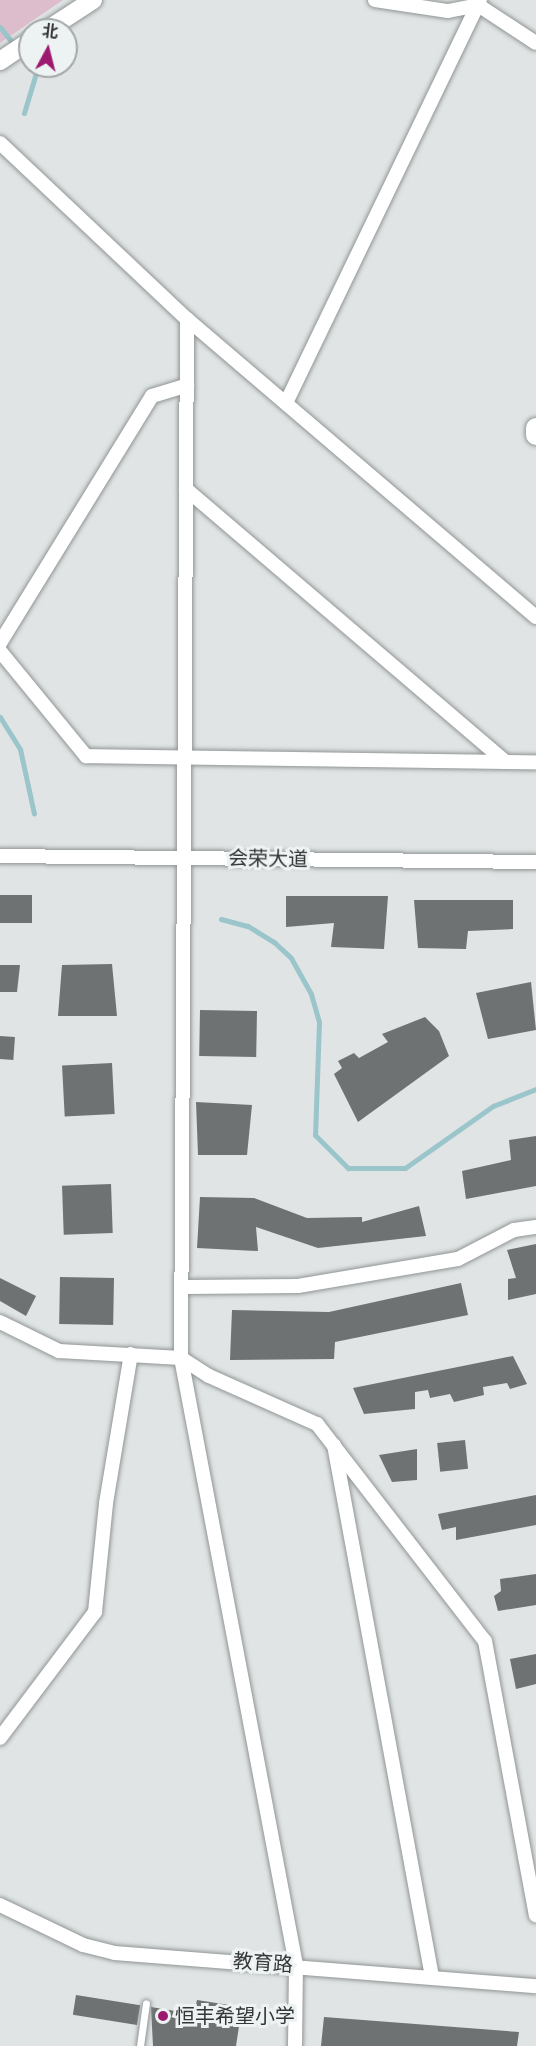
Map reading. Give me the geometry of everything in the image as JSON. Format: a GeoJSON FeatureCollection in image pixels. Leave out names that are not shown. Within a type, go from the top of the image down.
{"type":"FeatureCollection","features":[{"type":"Feature","properties":{"kind":"main road"},"geometry":{"type":"LineString","coordinates":[[536,428],[536,435]]}},
{"type":"Feature","properties":{"kind":"street"},"geometry":{"type":"LineString","coordinates":[[65,18],[93,0]]}},
{"type":"Feature","properties":{"kind":"street"},"geometry":{"type":"LineString","coordinates":[[375,0],[448,11],[479,3],[536,43]]}},
{"type":"Feature","properties":{"kind":"street"},"geometry":{"type":"LineString","coordinates":[[286,403],[479,3]]}},
{"type":"Feature","properties":{"kind":"street"},"geometry":{"type":"LineString","coordinates":[[1,61],[18,49]]}},
{"type":"Feature","properties":{"kind":"street"},"geometry":{"type":"LineString","coordinates":[[0,143],[188,318],[536,617]]}},
{"type":"Feature","properties":{"kind":"street"},"geometry":{"type":"LineString","coordinates":[[188,318],[184,758],[184,1287],[181,1358],[296,1965],[295,2046]]}},
{"type":"Feature","properties":{"kind":"street"},"geometry":{"type":"LineString","coordinates":[[0,643],[152,396],[187,385]]}},
{"type":"Feature","properties":{"kind":"street"},"geometry":{"type":"LineString","coordinates":[[186,489],[506,762]]}},
{"type":"Feature","properties":{"kind":"street"},"geometry":{"type":"LineString","coordinates":[[0,651],[86,756],[536,762]]}},
{"type":"Feature","properties":{"kind":"street","name":"会荣大道"},"geometry":{"type":"LineString","coordinates":[[0,856],[536,862]]}},
{"type":"Feature","properties":{"kind":"street"},"geometry":{"type":"LineString","coordinates":[[184,1287],[298,1286],[458,1258],[514,1230],[536,1227]]}},
{"type":"Feature","properties":{"kind":"street"},"geometry":{"type":"LineString","coordinates":[[0,1322],[59,1350],[181,1358],[209,1376],[317,1424],[334,1443],[485,1641],[536,1915]]}},
{"type":"Feature","properties":{"kind":"street"},"geometry":{"type":"LineString","coordinates":[[0,1738],[95,1612],[106,1503],[131,1354]]}},
{"type":"Feature","properties":{"kind":"street"},"geometry":{"type":"LineString","coordinates":[[334,1443],[432,1977]]}},
{"type":"Feature","properties":{"kind":"street","name":"教育路"},"geometry":{"type":"LineString","coordinates":[[0,1905],[83,1946],[115,1953],[296,1965],[536,1986]]}},
{"type":"Feature","properties":{"kind":"lane"},"geometry":{"type":"LineString","coordinates":[[140,2046],[146,2003]]}},
{"type":"Feature","properties":{"kind":"shaded area"},"geometry":{"type":"Polygon","coordinates":[[[0,0],[63,0],[37,18],[18,18],[18,31],[0,43],[0,0]]]}},
{"type":"Feature","properties":{"kind":"building"},"geometry":{"type":"Polygon","coordinates":[[[0,895],[32,895],[32,923],[0,923],[0,895]]]}},
{"type":"Feature","properties":{"kind":"building"},"geometry":{"type":"Polygon","coordinates":[[[286,896],[388,896],[384,949],[331,947],[334,923],[286,927],[286,896]]]}},
{"type":"Feature","properties":{"kind":"building"},"geometry":{"type":"Polygon","coordinates":[[[414,900],[513,900],[513,929],[468,931],[466,949],[418,948],[414,900]]]}},
{"type":"Feature","properties":{"kind":"building"},"geometry":{"type":"Polygon","coordinates":[[[112,964],[117,1016],[58,1016],[62,965],[112,964]]]}},
{"type":"Feature","properties":{"kind":"building"},"geometry":{"type":"Polygon","coordinates":[[[0,965],[20,965],[17,992],[0,992],[0,965]]]}},
{"type":"Feature","properties":{"kind":"building"},"geometry":{"type":"Polygon","coordinates":[[[531,982],[536,1030],[488,1039],[476,993],[531,982]]]}},
{"type":"Feature","properties":{"kind":"building"},"geometry":{"type":"Polygon","coordinates":[[[200,1010],[257,1011],[256,1057],[199,1056],[200,1010]]]}},
{"type":"Feature","properties":{"kind":"building"},"geometry":{"type":"Polygon","coordinates":[[[425,1017],[439,1031],[449,1056],[358,1122],[334,1074],[342,1068],[338,1061],[354,1053],[359,1058],[388,1042],[382,1034],[425,1017]]]}},
{"type":"Feature","properties":{"kind":"building"},"geometry":{"type":"Polygon","coordinates":[[[0,1036],[15,1037],[13,1060],[0,1059],[0,1036]]]}},
{"type":"Feature","properties":{"kind":"building"},"geometry":{"type":"Polygon","coordinates":[[[112,1063],[115,1114],[65,1117],[62,1066],[112,1063]]]}},
{"type":"Feature","properties":{"kind":"building"},"geometry":{"type":"Polygon","coordinates":[[[196,1102],[252,1105],[247,1155],[198,1155],[196,1102]]]}},
{"type":"Feature","properties":{"kind":"building"},"geometry":{"type":"Polygon","coordinates":[[[536,1136],[536,1186],[466,1199],[462,1171],[511,1160],[509,1140],[536,1136]]]}},
{"type":"Feature","properties":{"kind":"building"},"geometry":{"type":"Polygon","coordinates":[[[111,1184],[113,1233],[64,1235],[62,1186],[111,1184]]]}},
{"type":"Feature","properties":{"kind":"building"},"geometry":{"type":"Polygon","coordinates":[[[200,1197],[254,1198],[307,1218],[362,1217],[362,1222],[419,1206],[426,1236],[318,1248],[256,1227],[258,1251],[197,1248],[200,1197]]]}},
{"type":"Feature","properties":{"kind":"building"},"geometry":{"type":"Polygon","coordinates":[[[536,1244],[536,1294],[508,1300],[508,1279],[516,1278],[507,1250],[536,1244]]]}},
{"type":"Feature","properties":{"kind":"building"},"geometry":{"type":"Polygon","coordinates":[[[60,1277],[114,1278],[113,1325],[59,1324],[60,1277]]]}},
{"type":"Feature","properties":{"kind":"building"},"geometry":{"type":"Polygon","coordinates":[[[0,1278],[36,1296],[26,1316],[0,1301],[0,1278]]]}},
{"type":"Feature","properties":{"kind":"building"},"geometry":{"type":"Polygon","coordinates":[[[461,1283],[468,1315],[335,1342],[334,1359],[230,1360],[232,1310],[329,1312],[461,1283]]]}},
{"type":"Feature","properties":{"kind":"building"},"geometry":{"type":"Polygon","coordinates":[[[513,1356],[527,1384],[510,1389],[507,1383],[483,1387],[484,1395],[454,1402],[450,1394],[430,1398],[428,1390],[415,1392],[415,1409],[364,1414],[353,1388],[513,1356]]]}},
{"type":"Feature","properties":{"kind":"building"},"geometry":{"type":"Polygon","coordinates":[[[465,1440],[468,1469],[440,1472],[437,1443],[465,1440]]]}},
{"type":"Feature","properties":{"kind":"building"},"geometry":{"type":"Polygon","coordinates":[[[417,1449],[417,1480],[392,1482],[379,1455],[417,1449]]]}},
{"type":"Feature","properties":{"kind":"building"},"geometry":{"type":"Polygon","coordinates":[[[536,1495],[536,1525],[456,1540],[456,1527],[442,1530],[438,1514],[536,1495]]]}},
{"type":"Feature","properties":{"kind":"building"},"geometry":{"type":"Polygon","coordinates":[[[536,1574],[536,1605],[498,1611],[494,1596],[501,1591],[500,1579],[536,1574]]]}},
{"type":"Feature","properties":{"kind":"building"},"geometry":{"type":"Polygon","coordinates":[[[536,1654],[536,1684],[516,1689],[510,1659],[536,1654]]]}},
{"type":"Feature","properties":{"kind":"building"},"geometry":{"type":"Polygon","coordinates":[[[76,1995],[140,2005],[137,2025],[73,2015],[76,1995]]]}},
{"type":"Feature","properties":{"kind":"building"},"geometry":{"type":"Polygon","coordinates":[[[197,2000],[242,2007],[236,2046],[153,2046],[151,2007],[194,2014],[197,2000]]]}},
{"type":"Feature","properties":{"kind":"building"},"geometry":{"type":"Polygon","coordinates":[[[324,2017],[519,2032],[517,2046],[321,2046],[324,2017]]]}},
{"type":"Feature","properties":{"kind":"waterway"},"geometry":{"type":"LineString","coordinates":[[0,27],[18,50]]}},
{"type":"Feature","properties":{"kind":"waterway"},"geometry":{"type":"LineString","coordinates":[[24,113],[34,78]]}},
{"type":"Feature","properties":{"kind":"waterway"},"geometry":{"type":"LineString","coordinates":[[0,717],[20,749],[34,814]]}},
{"type":"Feature","properties":{"kind":"waterway"},"geometry":{"type":"LineString","coordinates":[[221,919],[248,926],[274,942],[291,958],[311,994],[319,1022],[315,1135],[348,1168],[405,1168],[493,1106],[536,1089]]}},
{"type":"Feature","properties":{"kind":"place","name":"恒丰希望小学"},"geometry":{"type":"Point","coordinates":[163,2016]}}]}
